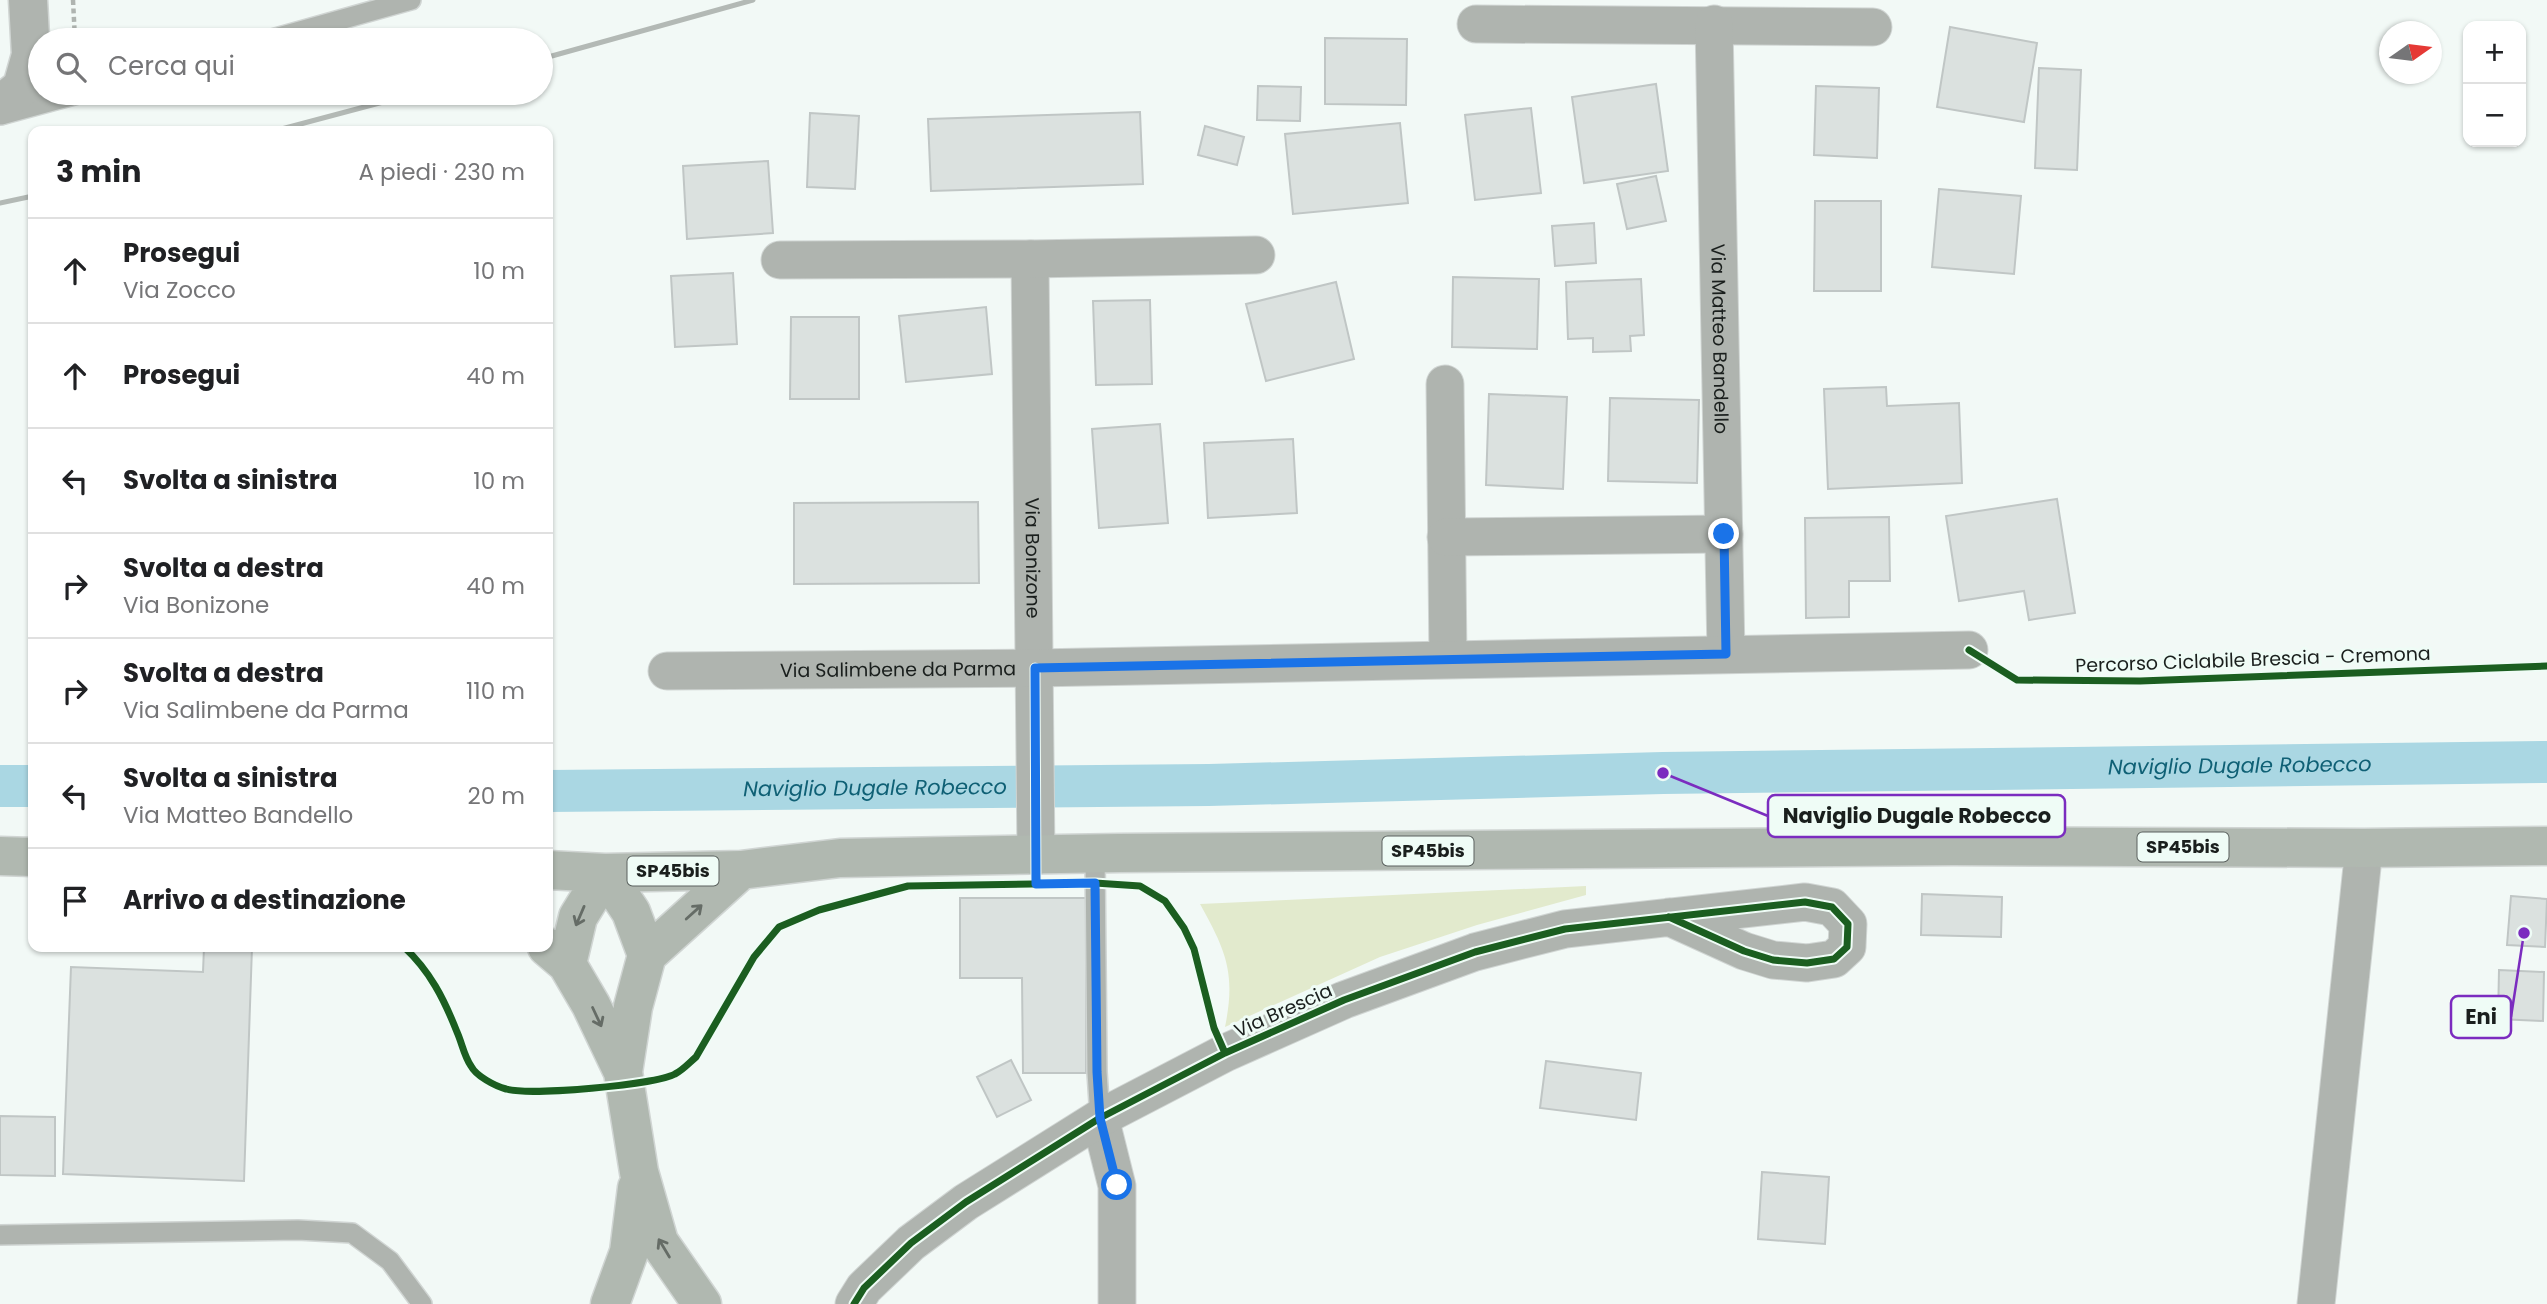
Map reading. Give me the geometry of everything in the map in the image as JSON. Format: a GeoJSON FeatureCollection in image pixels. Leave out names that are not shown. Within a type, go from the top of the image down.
{"type":"FeatureCollection","features":[{"type":"Feature","properties":{"kind":"main road","name":"SP45bis"},"geometry":{"type":"LineString","coordinates":[[553,870],[605,873],[741,870],[840,858],[1036,841],[1095,854],[1953,846],[2547,846]]}},
{"type":"Feature","properties":{"kind":"main road"},"geometry":{"type":"LineString","coordinates":[[0,856],[28,857]]}},
{"type":"Feature","properties":{"kind":"main road"},"geometry":{"type":"LineString","coordinates":[[623,1072],[633,1007],[647,955],[741,870]]}},
{"type":"Feature","properties":{"kind":"main road"},"geometry":{"type":"LineString","coordinates":[[647,955],[631,912],[605,873],[557,955],[592,1005],[623,1072],[639,1172],[659,1242],[702,1304]]}},
{"type":"Feature","properties":{"kind":"main road"},"geometry":{"type":"LineString","coordinates":[[610,1304],[629,1252],[639,1172]]}},
{"type":"Feature","properties":{"kind":"street"},"geometry":{"type":"LineString","coordinates":[[28,0],[30,28]]}},
{"type":"Feature","properties":{"kind":"street"},"geometry":{"type":"LineString","coordinates":[[1476,24],[1873,27]]}},
{"type":"Feature","properties":{"kind":"street","name":"Via Matteo Bandello"},"geometry":{"type":"LineString","coordinates":[[1714,24],[1726,654]]}},
{"type":"Feature","properties":{"kind":"street"},"geometry":{"type":"LineString","coordinates":[[0,106],[22,87],[28,66]]}},
{"type":"Feature","properties":{"kind":"street"},"geometry":{"type":"LineString","coordinates":[[780,260],[1256,255]]}},
{"type":"Feature","properties":{"kind":"street","name":"Via Bonizone"},"geometry":{"type":"LineString","coordinates":[[1030,259],[1036,841]]}},
{"type":"Feature","properties":{"kind":"street"},"geometry":{"type":"LineString","coordinates":[[1445,384],[1448,659]]}},
{"type":"Feature","properties":{"kind":"street"},"geometry":{"type":"LineString","coordinates":[[1446,537],[1724,534]]}},
{"type":"Feature","properties":{"kind":"street","name":"Via Salimbene da Parma"},"geometry":{"type":"LineString","coordinates":[[667,671],[1035,668],[1969,650]]}},
{"type":"Feature","properties":{"kind":"street"},"geometry":{"type":"LineString","coordinates":[[2316,1304],[2364,848]]}},
{"type":"Feature","properties":{"kind":"street","name":"Via Brescia"},"geometry":{"type":"LineString","coordinates":[[850,1299],[911,1243],[967,1202],[1100,1118],[1225,1053],[1344,1000],[1475,952],[1565,929],[1669,917]]}},
{"type":"Feature","properties":{"kind":"street"},"geometry":{"type":"LineString","coordinates":[[1100,1118],[1117,1185],[1117,1304]]}},
{"type":"Feature","properties":{"kind":"lane"},"geometry":{"type":"LineString","coordinates":[[311,28],[411,0]]}},
{"type":"Feature","properties":{"kind":"lane"},"geometry":{"type":"LineString","coordinates":[[0,116],[39,105]]}},
{"type":"Feature","properties":{"kind":"lane"},"geometry":{"type":"LineString","coordinates":[[1095,854],[1097,1072],[1100,1118]]}},
{"type":"Feature","properties":{"kind":"lane"},"geometry":{"type":"LineString","coordinates":[[0,1235],[298,1230],[352,1233],[390,1261],[422,1304]]}},
{"type":"Feature","properties":{"kind":"path"},"geometry":{"type":"LineString","coordinates":[[73,0],[74,28]]}},
{"type":"Feature","properties":{"kind":"green space"},"geometry":{"type":"Polygon","coordinates":[[[1586,886],[1586,895],[1477,925],[1380,957],[1225,1027],[1229,977],[1222,949],[1200,904],[1586,886]]]}},
{"type":"Feature","properties":{"kind":"building"},"geometry":{"type":"Polygon","coordinates":[[[1950,27],[2037,43],[2024,122],[1937,107],[1950,27]]]}},
{"type":"Feature","properties":{"kind":"building"},"geometry":{"type":"Polygon","coordinates":[[[1325,38],[1407,39],[1406,105],[1325,104],[1325,38]]]}},
{"type":"Feature","properties":{"kind":"building"},"geometry":{"type":"Polygon","coordinates":[[[2039,68],[2081,70],[2077,170],[2035,168],[2039,68]]]}},
{"type":"Feature","properties":{"kind":"building"},"geometry":{"type":"Polygon","coordinates":[[[1656,84],[1668,171],[1584,183],[1572,97],[1656,84]]]}},
{"type":"Feature","properties":{"kind":"building"},"geometry":{"type":"Polygon","coordinates":[[[1258,86],[1301,87],[1300,121],[1257,120],[1258,86]]]}},
{"type":"Feature","properties":{"kind":"building"},"geometry":{"type":"Polygon","coordinates":[[[1816,86],[1879,88],[1877,158],[1814,155],[1816,86]]]}},
{"type":"Feature","properties":{"kind":"building"},"geometry":{"type":"Polygon","coordinates":[[[1531,108],[1541,193],[1475,200],[1465,115],[1531,108]]]}},
{"type":"Feature","properties":{"kind":"building"},"geometry":{"type":"Polygon","coordinates":[[[1140,112],[1143,184],[931,191],[928,119],[1140,112]]]}},
{"type":"Feature","properties":{"kind":"building"},"geometry":{"type":"Polygon","coordinates":[[[810,113],[859,116],[855,189],[807,187],[810,113]]]}},
{"type":"Feature","properties":{"kind":"building"},"geometry":{"type":"Polygon","coordinates":[[[1400,123],[1408,203],[1293,214],[1285,134],[1400,123]]]}},
{"type":"Feature","properties":{"kind":"building"},"geometry":{"type":"Polygon","coordinates":[[[1205,126],[1244,137],[1237,165],[1198,155],[1205,126]]]}},
{"type":"Feature","properties":{"kind":"building"},"geometry":{"type":"Polygon","coordinates":[[[768,161],[773,233],[687,239],[683,166],[768,161]]]}},
{"type":"Feature","properties":{"kind":"building"},"geometry":{"type":"Polygon","coordinates":[[[1656,176],[1666,221],[1627,229],[1617,184],[1656,176]]]}},
{"type":"Feature","properties":{"kind":"building"},"geometry":{"type":"Polygon","coordinates":[[[1939,189],[2021,196],[2014,274],[1932,267],[1939,189]]]}},
{"type":"Feature","properties":{"kind":"building"},"geometry":{"type":"Polygon","coordinates":[[[1815,201],[1881,201],[1881,291],[1814,291],[1815,201]]]}},
{"type":"Feature","properties":{"kind":"building"},"geometry":{"type":"Polygon","coordinates":[[[1594,223],[1596,263],[1555,266],[1552,226],[1594,223]]]}},
{"type":"Feature","properties":{"kind":"building"},"geometry":{"type":"Polygon","coordinates":[[[733,273],[737,344],[675,347],[671,276],[733,273]]]}},
{"type":"Feature","properties":{"kind":"building"},"geometry":{"type":"Polygon","coordinates":[[[1453,277],[1539,279],[1537,349],[1452,347],[1453,277]]]}},
{"type":"Feature","properties":{"kind":"building"},"geometry":{"type":"Polygon","coordinates":[[[1641,279],[1644,335],[1630,336],[1631,351],[1593,352],[1593,338],[1568,339],[1566,282],[1641,279]]]}},
{"type":"Feature","properties":{"kind":"building"},"geometry":{"type":"Polygon","coordinates":[[[1336,282],[1354,359],[1266,381],[1246,304],[1336,282]]]}},
{"type":"Feature","properties":{"kind":"building"},"geometry":{"type":"Polygon","coordinates":[[[1150,300],[1152,384],[1096,385],[1093,301],[1150,300]]]}},
{"type":"Feature","properties":{"kind":"building"},"geometry":{"type":"Polygon","coordinates":[[[986,307],[992,374],[906,382],[899,316],[986,307]]]}},
{"type":"Feature","properties":{"kind":"building"},"geometry":{"type":"Polygon","coordinates":[[[791,317],[859,317],[859,399],[790,399],[791,317]]]}},
{"type":"Feature","properties":{"kind":"building"},"geometry":{"type":"Polygon","coordinates":[[[1886,387],[1887,406],[1959,403],[1962,483],[1828,489],[1824,389],[1886,387]]]}},
{"type":"Feature","properties":{"kind":"building"},"geometry":{"type":"Polygon","coordinates":[[[1489,394],[1567,397],[1563,489],[1486,485],[1489,394]]]}},
{"type":"Feature","properties":{"kind":"building"},"geometry":{"type":"Polygon","coordinates":[[[1610,398],[1699,400],[1697,483],[1608,481],[1610,398]]]}},
{"type":"Feature","properties":{"kind":"building"},"geometry":{"type":"Polygon","coordinates":[[[1160,424],[1168,523],[1099,528],[1092,429],[1160,424]]]}},
{"type":"Feature","properties":{"kind":"building"},"geometry":{"type":"Polygon","coordinates":[[[1293,439],[1297,513],[1208,518],[1204,443],[1293,439]]]}},
{"type":"Feature","properties":{"kind":"building"},"geometry":{"type":"Polygon","coordinates":[[[2057,499],[2075,613],[2029,620],[2024,591],[1959,601],[1946,516],[2057,499]]]}},
{"type":"Feature","properties":{"kind":"building"},"geometry":{"type":"Polygon","coordinates":[[[978,502],[979,583],[794,584],[794,503],[978,502]]]}},
{"type":"Feature","properties":{"kind":"building"},"geometry":{"type":"Polygon","coordinates":[[[1889,517],[1890,581],[1849,581],[1849,617],[1806,618],[1805,518],[1889,517]]]}},
{"type":"Feature","properties":{"kind":"building"},"geometry":{"type":"Polygon","coordinates":[[[1922,894],[2002,897],[2001,937],[1921,935],[1922,894]]]}},
{"type":"Feature","properties":{"kind":"building"},"geometry":{"type":"Polygon","coordinates":[[[2511,896],[2547,899],[2545,947],[2507,945],[2511,896]]]}},
{"type":"Feature","properties":{"kind":"building"},"geometry":{"type":"Polygon","coordinates":[[[960,898],[1086,898],[1086,1073],[1023,1073],[1022,978],[960,978],[960,898]]]}},
{"type":"Feature","properties":{"kind":"building"},"geometry":{"type":"Polygon","coordinates":[[[204,952],[252,952],[244,1181],[63,1174],[71,967],[203,972],[204,952]]]}},
{"type":"Feature","properties":{"kind":"building"},"geometry":{"type":"Polygon","coordinates":[[[2499,970],[2544,972],[2543,1021],[2498,1019],[2499,970]]]}},
{"type":"Feature","properties":{"kind":"building"},"geometry":{"type":"Polygon","coordinates":[[[1011,1060],[1031,1100],[997,1117],[977,1077],[1011,1060]]]}},
{"type":"Feature","properties":{"kind":"building"},"geometry":{"type":"Polygon","coordinates":[[[1546,1061],[1641,1073],[1636,1120],[1540,1108],[1546,1061]]]}},
{"type":"Feature","properties":{"kind":"building"},"geometry":{"type":"Polygon","coordinates":[[[0,1116],[55,1117],[55,1176],[0,1175],[0,1116]]]}},
{"type":"Feature","properties":{"kind":"building"},"geometry":{"type":"Polygon","coordinates":[[[1762,1172],[1829,1177],[1825,1244],[1758,1239],[1762,1172]]]}},
{"type":"Feature","properties":{"kind":"waterway","name":"Naviglio Dugale Robecco"},"geometry":{"type":"LineString","coordinates":[[553,791],[1209,785],[1663,773],[2547,762]]}},
{"type":"Feature","properties":{"kind":"waterway","name":"Naviglio Dugale Robecco"},"geometry":{"type":"LineString","coordinates":[[0,786],[28,786]]}},
{"type":"Feature","properties":{"kind":"railway"},"geometry":{"type":"LineString","coordinates":[[553,56],[753,0]]}},
{"type":"Feature","properties":{"kind":"railway"},"geometry":{"type":"LineString","coordinates":[[293,126],[372,105]]}},
{"type":"Feature","properties":{"kind":"railway"},"geometry":{"type":"LineString","coordinates":[[0,203],[28,197]]}},
{"type":"Feature","properties":{"kind":"cycle path","name":"Percorso Ciclabile Brescia - Cremona"},"geometry":{"type":"LineString","coordinates":[[1969,650],[2017,680],[2140,681],[2547,666]]}},
{"type":"Feature","properties":{"kind":"cycle path"},"geometry":{"type":"LineString","coordinates":[[1035,668],[1036,884]]}},
{"type":"Feature","properties":{"kind":"cycle path"},"geometry":{"type":"LineString","coordinates":[[408,952],[435,986],[473,1070],[481,1077],[502,1088],[519,1091],[592,1088],[663,1078],[683,1068],[696,1057],[754,957],[779,927],[819,910],[908,886],[1095,883],[1140,886],[1165,901],[1184,928],[1194,949],[1214,1028],[1225,1053]]}},
{"type":"Feature","properties":{"kind":"cycle path"},"geometry":{"type":"LineString","coordinates":[[854,1304],[864,1288],[911,1243],[966,1202],[1100,1118],[1225,1053],[1344,1000],[1475,952],[1565,929],[1805,902],[1832,907],[1848,924],[1847,947],[1834,959],[1807,963],[1773,960],[1744,951],[1669,917]]}},
{"type":"Feature","properties":{"kind":"place","name":"Naviglio Dugale Robecco"},"geometry":{"type":"Point","coordinates":[1663,773]}},
{"type":"Feature","properties":{"kind":"place","name":"Eni"},"geometry":{"type":"Point","coordinates":[2524,933]}},
{"type":"Feature","properties":{"kind":"route"},"geometry":{"type":"LineString","coordinates":[[1117,1185],[1100,1118],[1095,883],[1036,884],[1035,668],[1726,654],[1724,534]]}}]}
